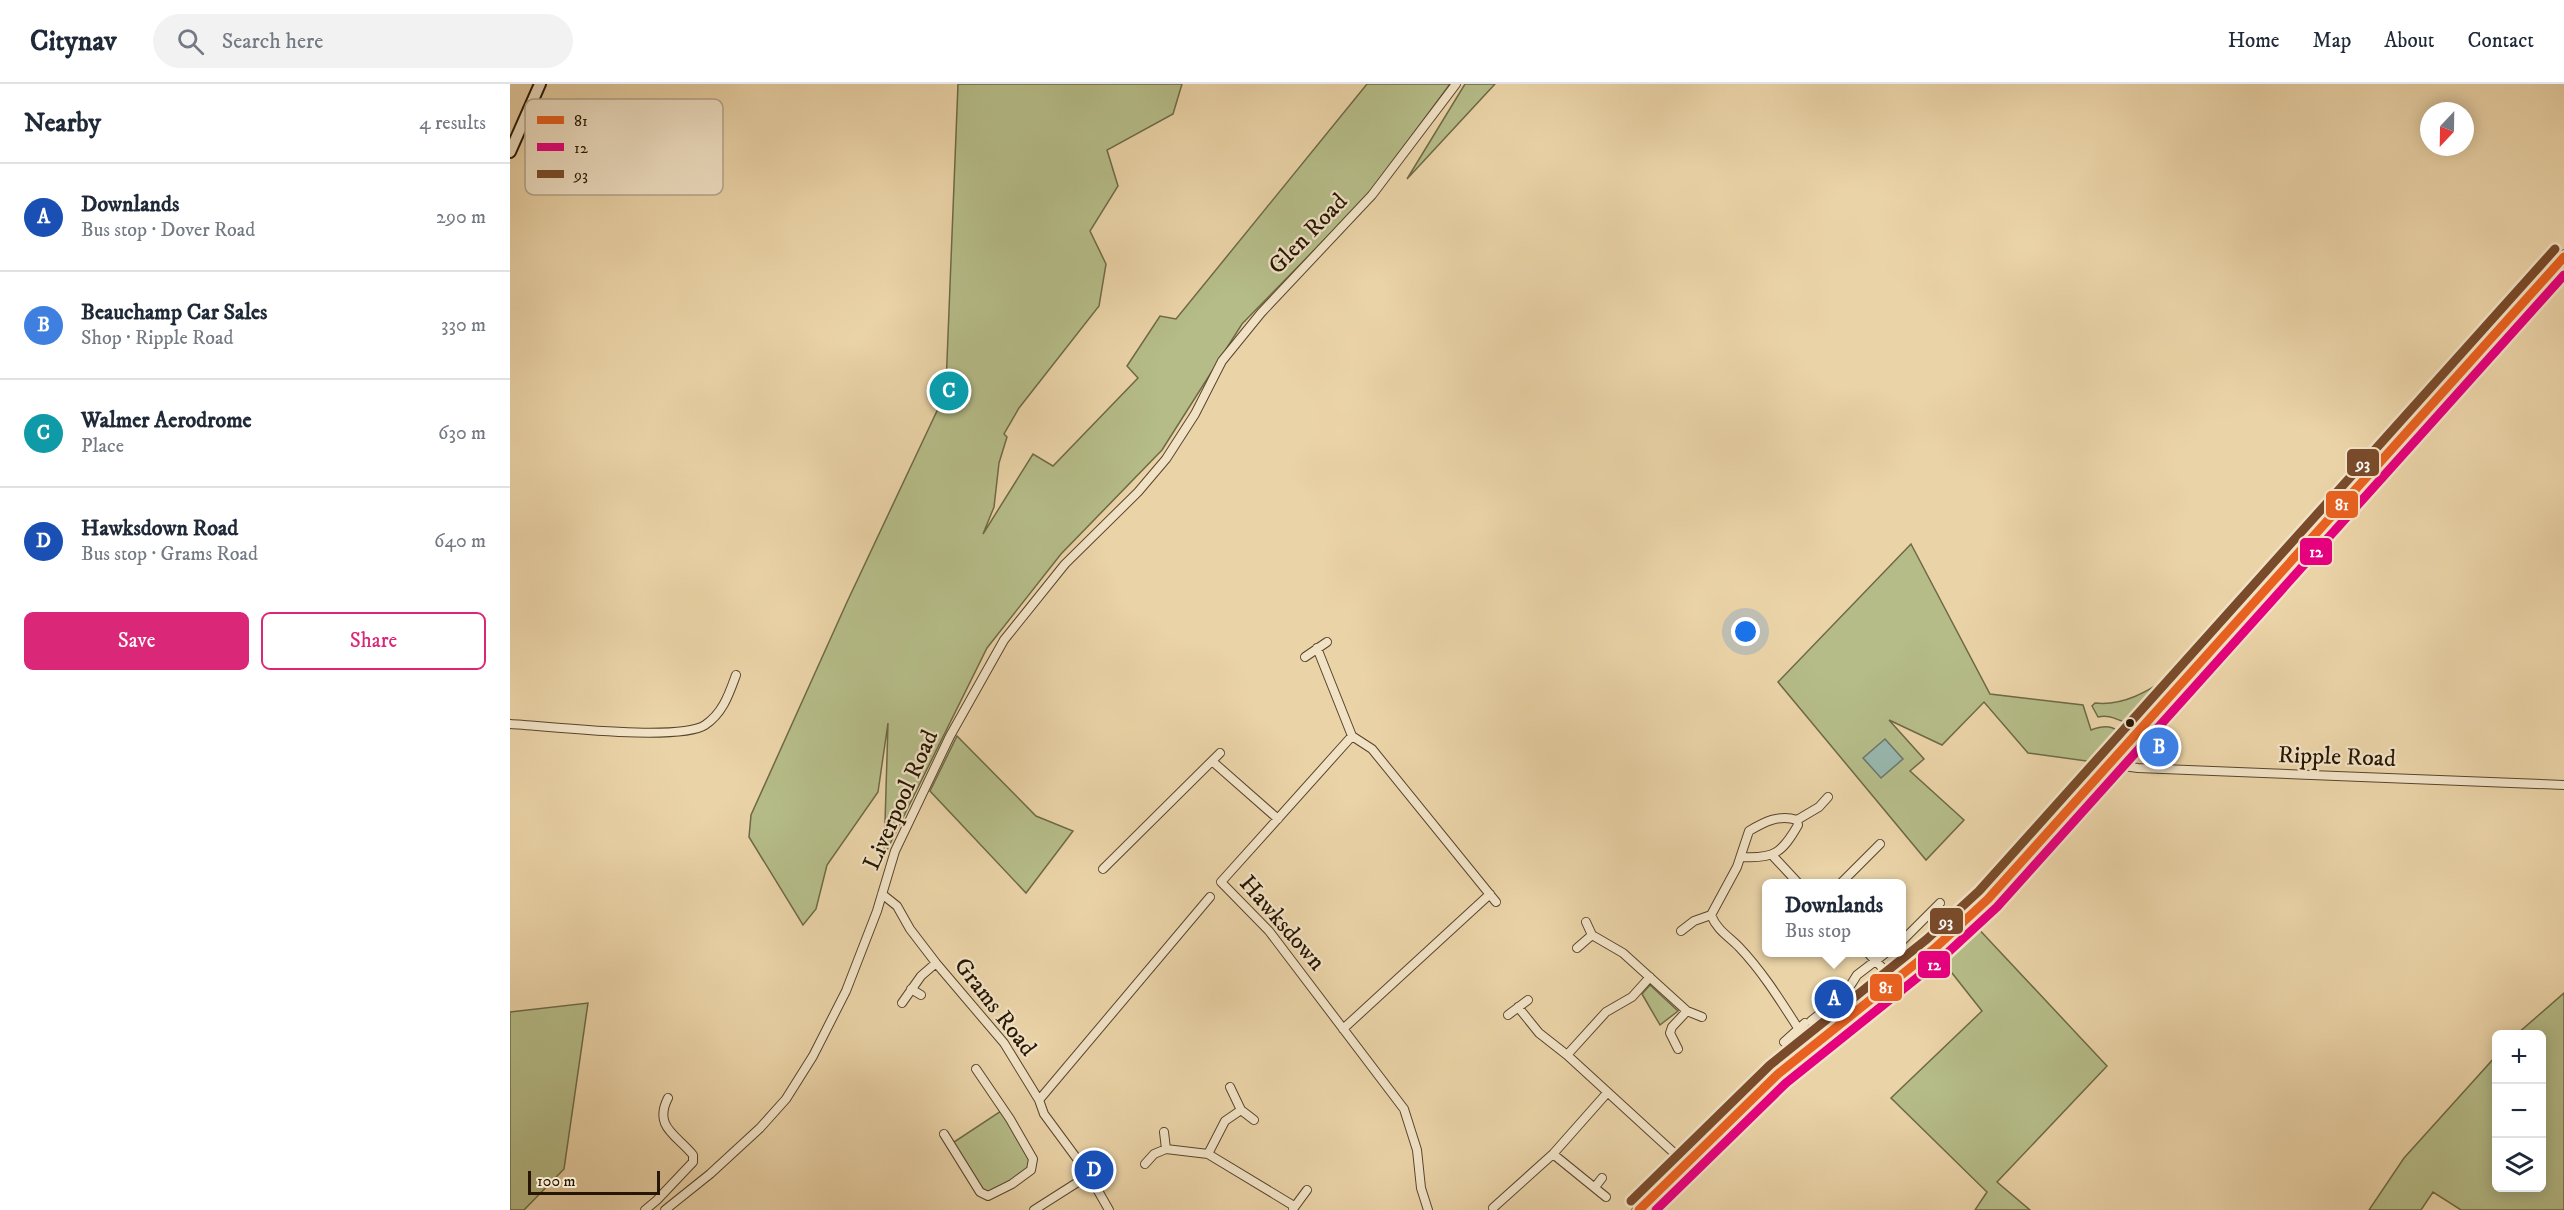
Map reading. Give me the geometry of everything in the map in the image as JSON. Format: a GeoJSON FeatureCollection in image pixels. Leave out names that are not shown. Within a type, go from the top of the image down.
{"type":"FeatureCollection","features":[{"type":"Feature","properties":{"kind":"main road"},"geometry":{"type":"LineString","coordinates":[[1639,1210],[1778,1074],[1895,981],[1989,899],[2564,257]]}},
{"type":"Feature","properties":{"kind":"street"},"geometry":{"type":"LineString","coordinates":[[532,99],[540,84]]}},
{"type":"Feature","properties":{"kind":"street","name":"Glen Road"},"geometry":{"type":"LineString","coordinates":[[1195,414],[1222,361],[1247,328],[1372,195],[1455,84]]}},
{"type":"Feature","properties":{"kind":"street"},"geometry":{"type":"LineString","coordinates":[[510,152],[513,137],[525,113]]}},
{"type":"Feature","properties":{"kind":"street","name":"Liverpool Road"},"geometry":{"type":"LineString","coordinates":[[665,1210],[737,1150],[786,1099],[813,1056],[846,991],[882,894],[894,851],[928,778],[988,664],[1004,640],[1065,564],[1138,492],[1166,459],[1195,414]]}},
{"type":"Feature","properties":{"kind":"street"},"geometry":{"type":"LineString","coordinates":[[1305,657],[1327,642]]}},
{"type":"Feature","properties":{"kind":"street"},"geometry":{"type":"LineString","coordinates":[[1317,648],[1352,736],[1372,749],[1496,902]]}},
{"type":"Feature","properties":{"kind":"street"},"geometry":{"type":"LineString","coordinates":[[510,724],[667,734],[698,729],[718,713],[728,697],[736,675]]}},
{"type":"Feature","properties":{"kind":"street","name":"Hawksdown"},"geometry":{"type":"LineString","coordinates":[[1352,736],[1221,882],[1269,931],[1404,1109],[1417,1150],[1421,1188],[1428,1210]]}},
{"type":"Feature","properties":{"kind":"street"},"geometry":{"type":"LineString","coordinates":[[1103,868],[1220,753]]}},
{"type":"Feature","properties":{"kind":"street"},"geometry":{"type":"LineString","coordinates":[[1212,761],[1278,819]]}},
{"type":"Feature","properties":{"kind":"street","name":"Ripple Road"},"geometry":{"type":"LineString","coordinates":[[2108,764],[2160,770],[2564,785]]}},
{"type":"Feature","properties":{"kind":"street"},"geometry":{"type":"LineString","coordinates":[[1681,931],[1694,921],[1711,915],[1741,857],[1749,831],[1768,819],[1797,820],[1819,807],[1828,797]]}},
{"type":"Feature","properties":{"kind":"street"},"geometry":{"type":"LineString","coordinates":[[1741,857],[1772,855],[1780,851],[1798,825],[1797,820]]}},
{"type":"Feature","properties":{"kind":"street"},"geometry":{"type":"LineString","coordinates":[[1845,879],[1880,844]]}},
{"type":"Feature","properties":{"kind":"street"},"geometry":{"type":"LineString","coordinates":[[1772,855],[1794,879]]}},
{"type":"Feature","properties":{"kind":"street","name":"Grams Road"},"geometry":{"type":"LineString","coordinates":[[882,894],[897,906],[910,929],[936,963],[1004,1043],[1039,1100],[1044,1114],[1089,1176],[1109,1210]]}},
{"type":"Feature","properties":{"kind":"street"},"geometry":{"type":"LineString","coordinates":[[1343,1029],[1490,894]]}},
{"type":"Feature","properties":{"kind":"street"},"geometry":{"type":"LineString","coordinates":[[1039,1100],[1210,897]]}},
{"type":"Feature","properties":{"kind":"street"},"geometry":{"type":"LineString","coordinates":[[1906,937],[1940,903]]}},
{"type":"Feature","properties":{"kind":"street"},"geometry":{"type":"LineString","coordinates":[[1711,915],[1719,930],[1738,947],[1765,979],[1798,1028]]}},
{"type":"Feature","properties":{"kind":"street"},"geometry":{"type":"LineString","coordinates":[[1586,922],[1592,935],[1623,953],[1687,1011],[1702,1017]]}},
{"type":"Feature","properties":{"kind":"street"},"geometry":{"type":"LineString","coordinates":[[1577,948],[1592,935]]}},
{"type":"Feature","properties":{"kind":"street"},"geometry":{"type":"LineString","coordinates":[[1872,957],[1895,981]]}},
{"type":"Feature","properties":{"kind":"street"},"geometry":{"type":"LineString","coordinates":[[1784,1042],[1798,1028],[1845,994],[1857,975],[1882,957]]}},
{"type":"Feature","properties":{"kind":"street"},"geometry":{"type":"LineString","coordinates":[[902,1003],[911,988],[936,963]]}},
{"type":"Feature","properties":{"kind":"street"},"geometry":{"type":"LineString","coordinates":[[1567,1055],[1606,1012],[1632,997],[1650,977]]}},
{"type":"Feature","properties":{"kind":"street"},"geometry":{"type":"LineString","coordinates":[[911,988],[921,995]]}},
{"type":"Feature","properties":{"kind":"street"},"geometry":{"type":"LineString","coordinates":[[1508,1015],[1528,1000]]}},
{"type":"Feature","properties":{"kind":"street"},"geometry":{"type":"LineString","coordinates":[[1518,1008],[1539,1033],[1567,1055],[1686,1163]]}},
{"type":"Feature","properties":{"kind":"street"},"geometry":{"type":"LineString","coordinates":[[1678,1049],[1670,1033],[1687,1011]]}},
{"type":"Feature","properties":{"kind":"street"},"geometry":{"type":"LineString","coordinates":[[944,1134],[980,1192],[988,1196],[1012,1184],[1031,1170],[1034,1159],[976,1070]]}},
{"type":"Feature","properties":{"kind":"street"},"geometry":{"type":"LineString","coordinates":[[1230,1087],[1241,1110],[1254,1120]]}},
{"type":"Feature","properties":{"kind":"street"},"geometry":{"type":"LineString","coordinates":[[1484,1202],[1494,1209],[1552,1154],[1607,1093]]}},
{"type":"Feature","properties":{"kind":"street"},"geometry":{"type":"LineString","coordinates":[[645,1210],[693,1162],[693,1155],[670,1133],[664,1119],[662,1110],[668,1098]]}},
{"type":"Feature","properties":{"kind":"street"},"geometry":{"type":"LineString","coordinates":[[1208,1154],[1224,1121],[1241,1110]]}},
{"type":"Feature","properties":{"kind":"street"},"geometry":{"type":"LineString","coordinates":[[1164,1132],[1166,1149]]}},
{"type":"Feature","properties":{"kind":"street"},"geometry":{"type":"LineString","coordinates":[[1145,1164],[1154,1154],[1166,1149],[1208,1154],[1293,1208],[1307,1190]]}},
{"type":"Feature","properties":{"kind":"street"},"geometry":{"type":"LineString","coordinates":[[1552,1154],[1606,1197]]}},
{"type":"Feature","properties":{"kind":"street"},"geometry":{"type":"LineString","coordinates":[[1034,1210],[1089,1176]]}},
{"type":"Feature","properties":{"kind":"street"},"geometry":{"type":"LineString","coordinates":[[1595,1187],[1602,1178]]}},
{"type":"Feature","properties":{"kind":"green space"},"geometry":{"type":"Polygon","coordinates":[[[958,84],[1182,84],[1173,114],[1107,150],[1118,186],[1090,231],[1106,264],[1099,306],[1019,408],[1004,434],[1007,437],[999,463],[994,507],[983,534],[1033,454],[1053,466],[1138,378],[1127,366],[1160,316],[1176,319],[1367,84],[1450,84],[1369,194],[1242,324],[1162,450],[1061,554],[987,648],[884,856],[888,723],[878,792],[827,865],[816,909],[803,925],[749,837],[751,815],[847,602],[944,396],[951,400],[957,391],[946,386],[958,84]]]}},
{"type":"Feature","properties":{"kind":"green space"},"geometry":{"type":"Polygon","coordinates":[[[1465,84],[1495,84],[1407,179],[1465,84]]]}},
{"type":"Feature","properties":{"kind":"green space"},"geometry":{"type":"Polygon","coordinates":[[[1911,544],[1990,694],[2083,705],[2091,730],[2111,728],[2117,731],[2119,736],[2115,750],[2101,763],[2028,753],[1984,702],[1942,745],[1889,720],[1924,759],[1910,771],[1964,820],[1926,860],[1778,682],[1911,544]]]}},
{"type":"Feature","properties":{"kind":"green space"},"geometry":{"type":"Polygon","coordinates":[[[2188,666],[2137,722],[2127,723],[2109,717],[2098,717],[2092,706],[2095,703],[2132,698],[2188,666]]]}},
{"type":"Feature","properties":{"kind":"green space"},"geometry":{"type":"Polygon","coordinates":[[[957,736],[1036,816],[1073,831],[1026,893],[930,791],[957,736]]]}},
{"type":"Feature","properties":{"kind":"green space"},"geometry":{"type":"Polygon","coordinates":[[[1974,924],[2107,1066],[1997,1182],[2030,1210],[1975,1210],[1987,1192],[1891,1098],[1982,1011],[1937,954],[1974,924]]]}},
{"type":"Feature","properties":{"kind":"green space"},"geometry":{"type":"Polygon","coordinates":[[[1650,985],[1678,1011],[1660,1025],[1642,994],[1650,985]]]}},
{"type":"Feature","properties":{"kind":"green space"},"geometry":{"type":"Polygon","coordinates":[[[2564,993],[2564,1210],[2461,1210],[2433,1192],[2421,1210],[2369,1210],[2404,1158],[2492,1060],[2492,1192],[2546,1192],[2546,1030],[2522,1030],[2564,993]]]}},
{"type":"Feature","properties":{"kind":"green space"},"geometry":{"type":"Polygon","coordinates":[[[588,1003],[564,1169],[524,1210],[510,1210],[510,1012],[588,1003]]]}},
{"type":"Feature","properties":{"kind":"green space"},"geometry":{"type":"Polygon","coordinates":[[[1004,1109],[1034,1165],[994,1195],[980,1192],[951,1144],[1004,1109]]]}},
{"type":"Feature","properties":{"kind":"water"},"geometry":{"type":"Polygon","coordinates":[[[1885,739],[1903,759],[1881,778],[1863,758],[1885,739]]]}},
{"type":"Feature","properties":{"kind":"transit line","name":"93"},"geometry":{"type":"LineString","coordinates":[[1906,956],[1979,891],[2555,249]]}},
{"type":"Feature","properties":{"kind":"transit line","name":"81"},"geometry":{"type":"LineString","coordinates":[[1639,1210],[1778,1074],[1935,948],[1988,899],[2564,257]]}},
{"type":"Feature","properties":{"kind":"transit line","name":"12"},"geometry":{"type":"LineString","coordinates":[[1656,1210],[1786,1083],[1943,957],[1997,907],[2564,275]]}},
{"type":"Feature","properties":{"kind":"transit line","name":"93"},"geometry":{"type":"LineString","coordinates":[[1631,1201],[1770,1065],[1905,957]]}},
{"type":"Feature","properties":{"kind":"place","name":"Walmer Aerodrome"},"geometry":{"type":"Point","coordinates":[949,391]}},
{"type":"Feature","properties":{"kind":"place","name":"Beauchamp Car Sales"},"geometry":{"type":"Point","coordinates":[2159,747]}},
{"type":"Feature","properties":{"kind":"place","name":"Downlands"},"geometry":{"type":"Point","coordinates":[1834,999]}},
{"type":"Feature","properties":{"kind":"place","name":"Hawksdown Road"},"geometry":{"type":"Point","coordinates":[1094,1170]}}]}
